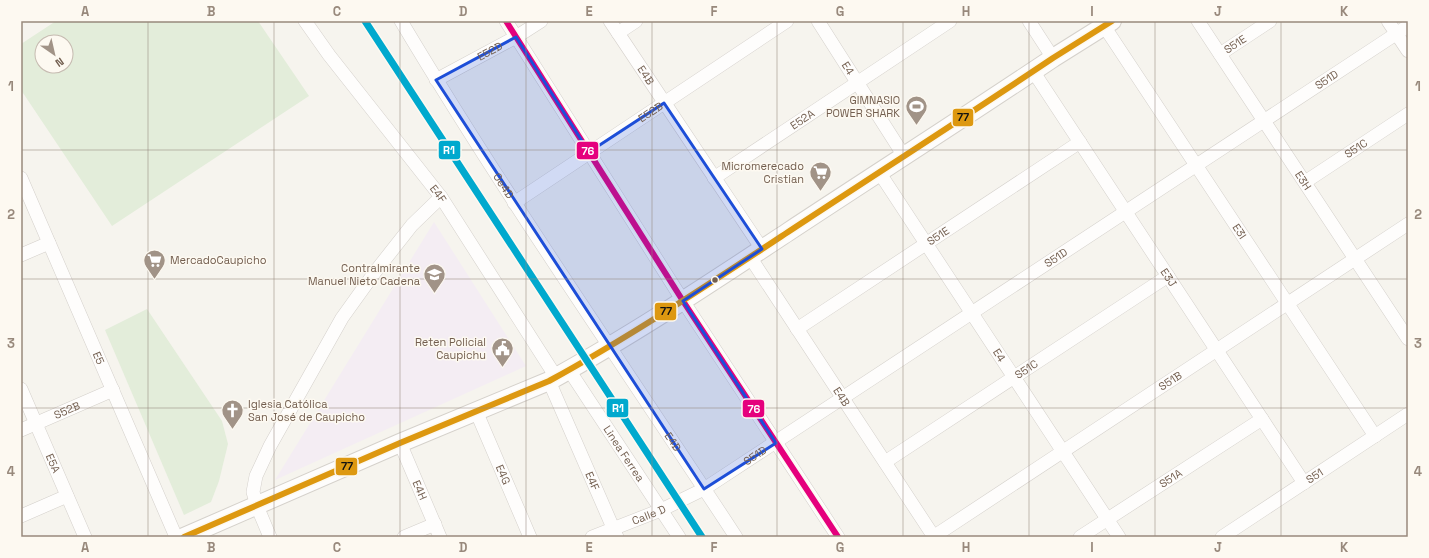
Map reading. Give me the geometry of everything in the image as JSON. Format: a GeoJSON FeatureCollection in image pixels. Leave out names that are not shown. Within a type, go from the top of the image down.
{"type":"FeatureCollection","features":[{"type":"Feature","properties":{"kind":"main road"},"geometry":{"type":"LineString","coordinates":[[184,537],[558,376],[683,301],[1033,71],[1108,24]]}},
{"type":"Feature","properties":{"kind":"street","name":"E4F"},"geometry":{"type":"LineString","coordinates":[[305,21],[329,55],[441,197],[558,376],[615,532]]}},
{"type":"Feature","properties":{"kind":"street","name":"Oe4D"},"geometry":{"type":"LineString","coordinates":[[401,21],[436,80],[514,203],[610,346]]}},
{"type":"Feature","properties":{"kind":"street"},"geometry":{"type":"LineString","coordinates":[[506,21],[683,301],[838,537]]}},
{"type":"Feature","properties":{"kind":"street","name":"E52D"},"geometry":{"type":"LineString","coordinates":[[436,80],[516,37],[541,21]]}},
{"type":"Feature","properties":{"kind":"street","name":"E4B"},"geometry":{"type":"LineString","coordinates":[[610,21],[714,178],[797,329],[933,537]]}},
{"type":"Feature","properties":{"kind":"street"},"geometry":{"type":"LineString","coordinates":[[618,33],[636,21]]}},
{"type":"Feature","properties":{"kind":"street","name":"E52B"},"geometry":{"type":"LineString","coordinates":[[514,203],[787,21]]}},
{"type":"Feature","properties":{"kind":"street","name":"E4"},"geometry":{"type":"LineString","coordinates":[[818,21],[904,156]]}},
{"type":"Feature","properties":{"kind":"street","name":"E52A"},"geometry":{"type":"LineString","coordinates":[[714,178],[950,21]]}},
{"type":"Feature","properties":{"kind":"street"},"geometry":{"type":"LineString","coordinates":[[1029,21],[1053,58]]}},
{"type":"Feature","properties":{"kind":"street","name":"E3H"},"geometry":{"type":"LineString","coordinates":[[1198,21],[1355,259],[1406,331]]}},
{"type":"Feature","properties":{"kind":"street","name":"S51E"},"geometry":{"type":"LineString","coordinates":[[1220,54],[1270,21]]}},
{"type":"Feature","properties":{"kind":"street"},"geometry":{"type":"LineString","coordinates":[[1388,21],[1408,51]]}},
{"type":"Feature","properties":{"kind":"street","name":"E3I"},"geometry":{"type":"LineString","coordinates":[[1108,24],[1196,166],[1374,436]]}},
{"type":"Feature","properties":{"kind":"street","name":"S51D"},"geometry":{"type":"LineString","coordinates":[[704,489],[1408,26]]}},
{"type":"Feature","properties":{"kind":"street","name":"E3J"},"geometry":{"type":"LineString","coordinates":[[1033,71],[1304,483]]}},
{"type":"Feature","properties":{"kind":"street","name":"S51C"},"geometry":{"type":"LineString","coordinates":[[1304,182],[1408,114]]}},
{"type":"Feature","properties":{"kind":"street","name":"S51E"},"geometry":{"type":"LineString","coordinates":[[797,329],[1080,142]]}},
{"type":"Feature","properties":{"kind":"street","name":"E4"},"geometry":{"type":"LineString","coordinates":[[879,172],[1119,537]]}},
{"type":"Feature","properties":{"kind":"street","name":"E5"},"geometry":{"type":"LineString","coordinates":[[21,178],[176,537]]}},
{"type":"Feature","properties":{"kind":"street"},"geometry":{"type":"LineString","coordinates":[[270,537],[257,506],[253,492],[256,476],[270,446],[342,318],[375,272],[412,226],[441,197]]}},
{"type":"Feature","properties":{"kind":"street","name":"S51B"},"geometry":{"type":"LineString","coordinates":[[933,537],[1408,224]]}},
{"type":"Feature","properties":{"kind":"street"},"geometry":{"type":"LineString","coordinates":[[21,255],[49,243]]}},
{"type":"Feature","properties":{"kind":"street","name":"S51C"},"geometry":{"type":"LineString","coordinates":[[885,462],[1168,276]]}},
{"type":"Feature","properties":{"kind":"street","name":"E4D"},"geometry":{"type":"LineString","coordinates":[[610,346],[736,537]]}},
{"type":"Feature","properties":{"kind":"street","name":"Linea Ferrea"},"geometry":{"type":"LineString","coordinates":[[558,376],[661,510],[679,537]]}},
{"type":"Feature","properties":{"kind":"street","name":"E5A"},"geometry":{"type":"LineString","coordinates":[[21,389],[85,537]]}},
{"type":"Feature","properties":{"kind":"street","name":"S52B"},"geometry":{"type":"LineString","coordinates":[[21,430],[113,390]]}},
{"type":"Feature","properties":{"kind":"street","name":"E4G"},"geometry":{"type":"LineString","coordinates":[[476,412],[530,537]]}},
{"type":"Feature","properties":{"kind":"street","name":"S51"},"geometry":{"type":"LineString","coordinates":[[1222,537],[1408,414]]}},
{"type":"Feature","properties":{"kind":"street","name":"S51A"},"geometry":{"type":"LineString","coordinates":[[1080,537],[1262,419]]}},
{"type":"Feature","properties":{"kind":"street","name":"E4H"},"geometry":{"type":"LineString","coordinates":[[400,443],[440,537]]}},
{"type":"Feature","properties":{"kind":"street","name":"Calle D"},"geometry":{"type":"LineString","coordinates":[[592,537],[615,532],[704,489]]}},
{"type":"Feature","properties":{"kind":"street"},"geometry":{"type":"LineString","coordinates":[[21,516],[67,496]]}},
{"type":"Feature","properties":{"kind":"street"},"geometry":{"type":"LineString","coordinates":[[404,537],[435,524]]}},
{"type":"Feature","properties":{"kind":"highlighted area"},"geometry":{"type":"Polygon","coordinates":[[[516,37],[589,152],[664,103],[762,249],[683,301],[776,443],[704,489],[436,80],[516,37]]]}},
{"type":"Feature","properties":{"kind":"shaded area","name":"Contralmirante Manuel Nieto Cadena"},"geometry":{"type":"Polygon","coordinates":[[[434,222],[526,366],[275,480],[434,222]]]}},
{"type":"Feature","properties":{"kind":"green space"},"geometry":{"type":"Polygon","coordinates":[[[56,21],[258,21],[309,96],[112,226],[21,90],[21,44],[34,35],[34,74],[74,74],[74,34],[36,34],[56,21]]]}},
{"type":"Feature","properties":{"kind":"green space"},"geometry":{"type":"Polygon","coordinates":[[[147,309],[222,421],[228,444],[219,481],[211,502],[184,515],[105,330],[147,309]]]}},
{"type":"Feature","properties":{"kind":"transit line","name":"R1"},"geometry":{"type":"LineString","coordinates":[[365,21],[702,537]]}},
{"type":"Feature","properties":{"kind":"transit line","name":"76"},"geometry":{"type":"LineString","coordinates":[[506,21],[683,301],[838,537]]}},
{"type":"Feature","properties":{"kind":"transit line","name":"77"},"geometry":{"type":"LineString","coordinates":[[184,537],[400,443],[549,381],[580,364],[729,271],[1053,58],[1112,21]]}},
{"type":"Feature","properties":{"kind":"place","name":"GIMNASIO POWER SHARK"},"geometry":{"type":"Point","coordinates":[916,126]}},
{"type":"Feature","properties":{"kind":"place","name":"Micromerecado Cristian"},"geometry":{"type":"Point","coordinates":[820,192]}},
{"type":"Feature","properties":{"kind":"place","name":"MercadoCaupicho"},"geometry":{"type":"Point","coordinates":[154,280]}},
{"type":"Feature","properties":{"kind":"place","name":"Contralmirante Manuel Nieto Cadena"},"geometry":{"type":"Point","coordinates":[435,294]}},
{"type":"Feature","properties":{"kind":"place","name":"Reten Policial Caupichu"},"geometry":{"type":"Point","coordinates":[502,368]}},
{"type":"Feature","properties":{"kind":"place","name":"Iglesia Católica San José de Caupicho"},"geometry":{"type":"Point","coordinates":[233,430]}}]}
